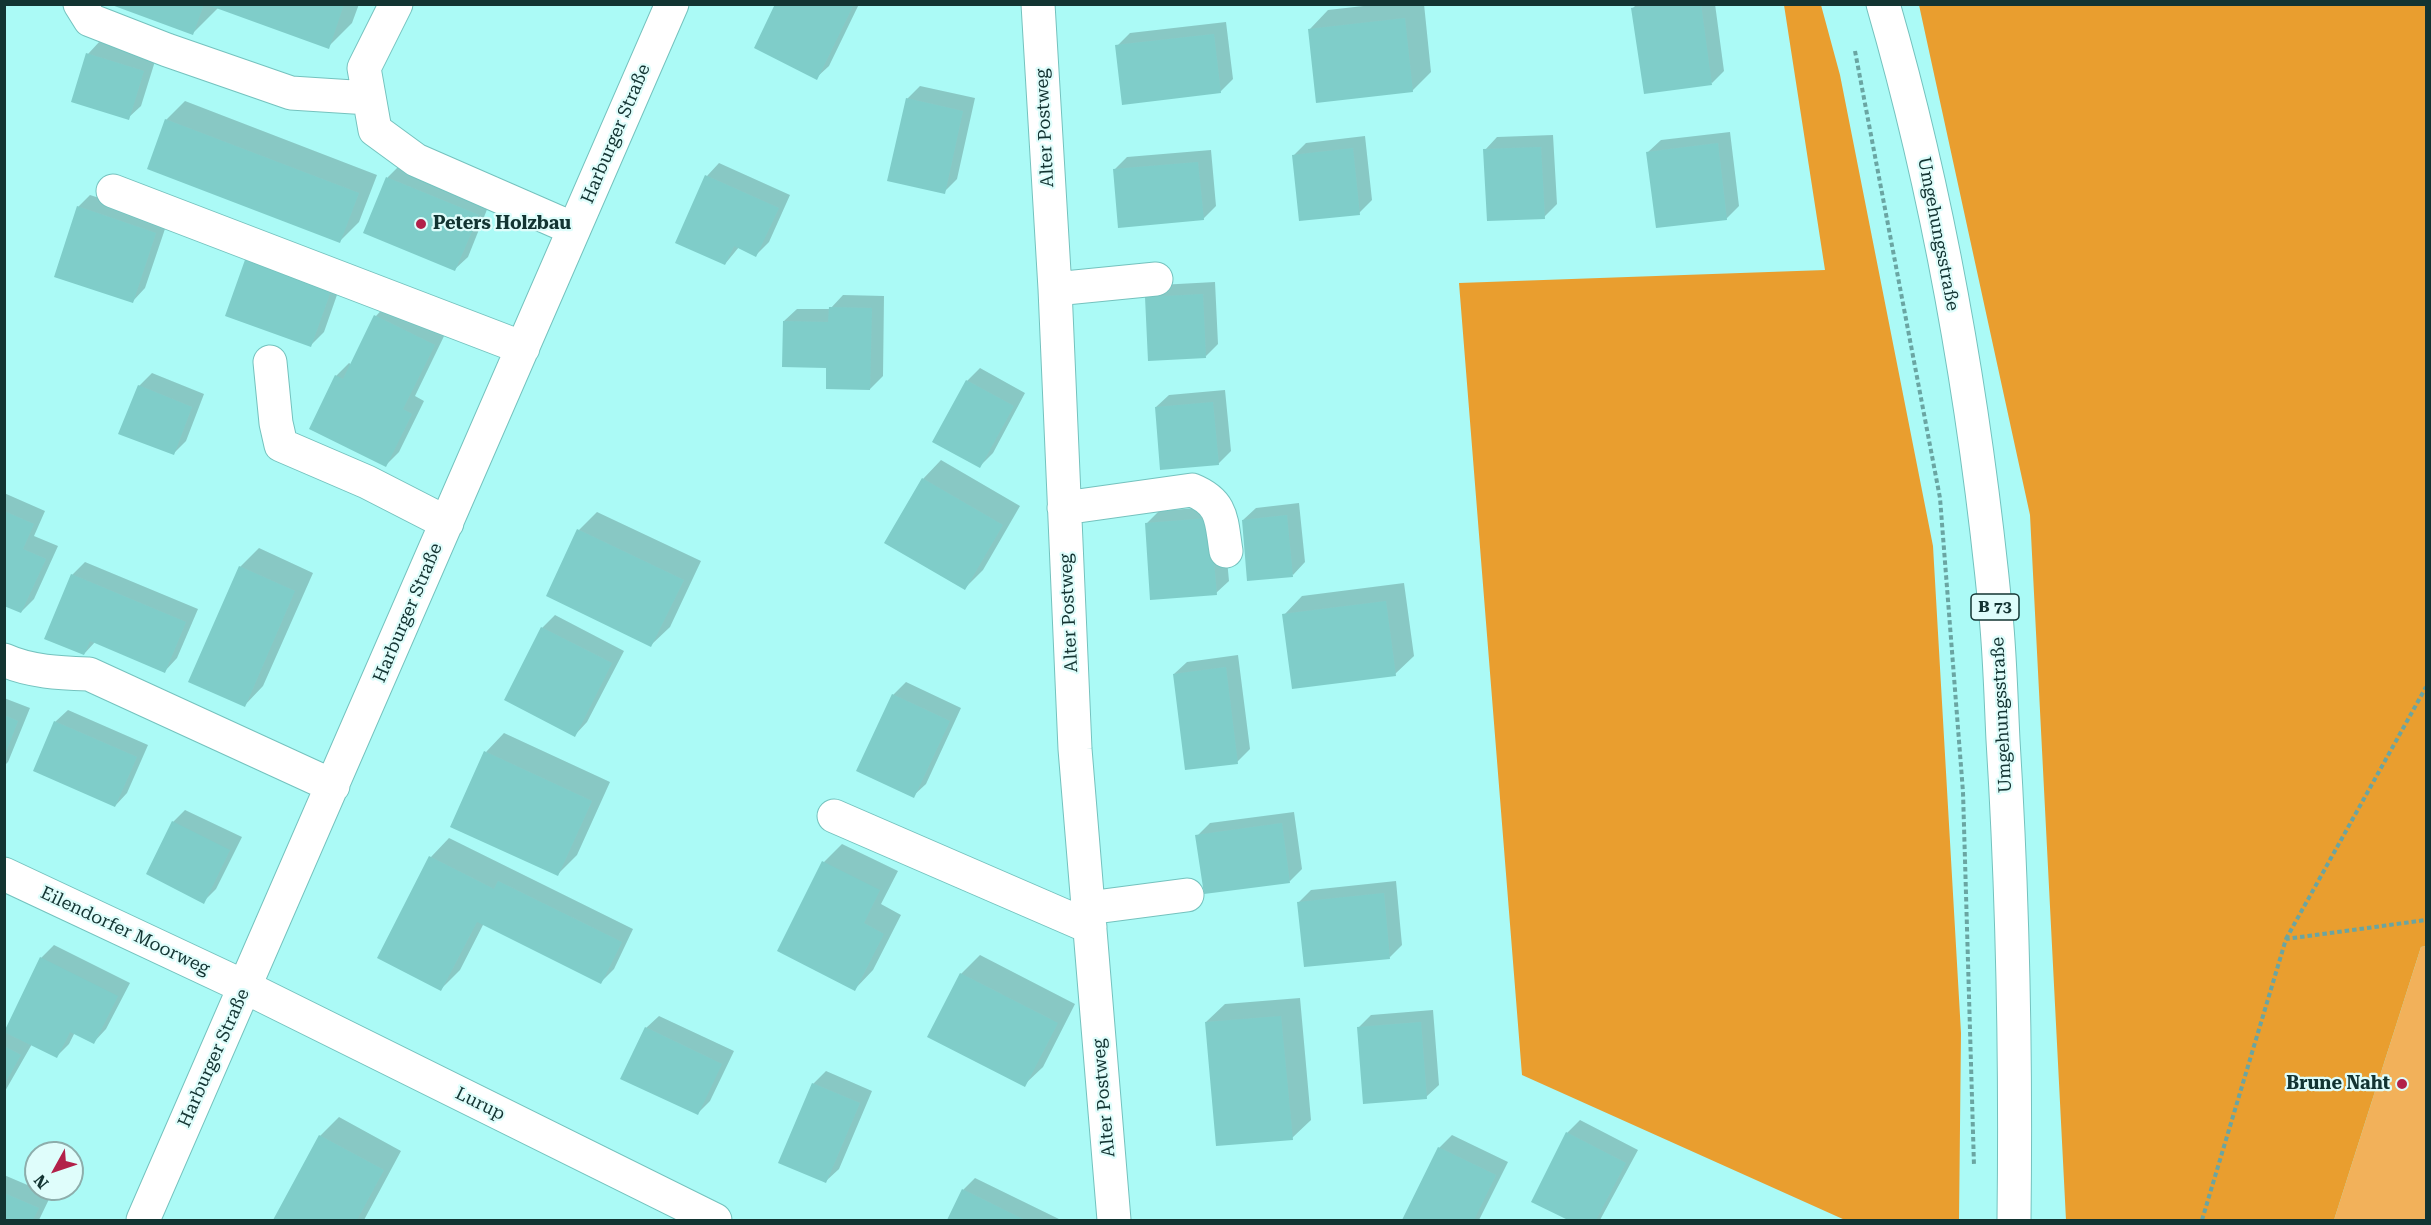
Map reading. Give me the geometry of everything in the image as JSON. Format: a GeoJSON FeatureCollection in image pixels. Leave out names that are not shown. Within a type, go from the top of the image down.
{"type":"FeatureCollection","features":[{"type":"Feature","properties":{"kind":"street"},"geometry":{"type":"LineString","coordinates":[[80,4],[90,20],[167,50],[291,93],[369,98]]}},
{"type":"Feature","properties":{"kind":"street"},"geometry":{"type":"LineString","coordinates":[[396,4],[364,68],[375,130],[416,160],[574,229]]}},
{"type":"Feature","properties":{"kind":"street","name":"Harburger Straße"},"geometry":{"type":"LineString","coordinates":[[143,1221],[672,4]]}},
{"type":"Feature","properties":{"kind":"street","name":"Alter Postweg"},"geometry":{"type":"LineString","coordinates":[[1038,4],[1055,289],[1075,749],[1114,1221]]}},
{"type":"Feature","properties":{"kind":"street","name":"Umgehungsstraße"},"geometry":{"type":"LineString","coordinates":[[1883,4],[1909,93],[1944,255],[1972,419],[1996,618],[2010,845],[2016,1056],[2014,1221]]}},
{"type":"Feature","properties":{"kind":"street"},"geometry":{"type":"LineString","coordinates":[[113,190],[523,348]]}},
{"type":"Feature","properties":{"kind":"street"},"geometry":{"type":"LineString","coordinates":[[1055,289],[1156,279]]}},
{"type":"Feature","properties":{"kind":"street"},"geometry":{"type":"LineString","coordinates":[[270,362],[276,423],[281,445],[367,482],[447,523]]}},
{"type":"Feature","properties":{"kind":"street"},"geometry":{"type":"LineString","coordinates":[[1064,508],[1192,490],[1208,497],[1220,511],[1226,551]]}},
{"type":"Feature","properties":{"kind":"street"},"geometry":{"type":"LineString","coordinates":[[4,660],[13,664],[59,673],[89,674],[333,786]]}},
{"type":"Feature","properties":{"kind":"street"},"geometry":{"type":"LineString","coordinates":[[834,816],[1089,918],[1187,895]]}},
{"type":"Feature","properties":{"kind":"street","name":"Eilendorfer Moorweg"},"geometry":{"type":"LineString","coordinates":[[4,874],[246,987]]}},
{"type":"Feature","properties":{"kind":"street","name":"Lurup"},"geometry":{"type":"LineString","coordinates":[[246,987],[715,1221]]}},
{"type":"Feature","properties":{"kind":"path"},"geometry":{"type":"LineString","coordinates":[[1852,40],[1940,498],[1963,792],[1975,1173]]}},
{"type":"Feature","properties":{"kind":"path"},"geometry":{"type":"LineString","coordinates":[[2202,1221],[2286,939],[2427,687]]}},
{"type":"Feature","properties":{"kind":"path"},"geometry":{"type":"LineString","coordinates":[[2286,939],[2427,920]]}},
{"type":"Feature","properties":{"kind":"shaded area"},"geometry":{"type":"Polygon","coordinates":[[[1784,5],[1821,5],[1840,75],[1933,546],[1961,1033],[1959,1220],[1845,1220],[1522,1075],[1459,283],[1825,270],[1784,5]]]}},
{"type":"Feature","properties":{"kind":"shaded area"},"geometry":{"type":"Polygon","coordinates":[[[1919,5],[2426,5],[2426,946],[2421,947],[2334,1220],[2066,1220],[2030,515],[1919,5]]]}},
{"type":"Feature","properties":{"kind":"shaded area","name":"Brune Naht"},"geometry":{"type":"Polygon","coordinates":[[[2426,946],[2426,1220],[2334,1220],[2421,947],[2426,946]]]}},
{"type":"Feature","properties":{"kind":"building"},"geometry":{"type":"Polygon","coordinates":[[[109,4],[204,4],[193,35],[109,4]]]}},
{"type":"Feature","properties":{"kind":"building"},"geometry":{"type":"Polygon","coordinates":[[[205,4],[344,4],[329,49],[205,4]]]}},
{"type":"Feature","properties":{"kind":"building"},"geometry":{"type":"Polygon","coordinates":[[[775,4],[854,4],[817,80],[754,48],[775,4]]]}},
{"type":"Feature","properties":{"kind":"building"},"geometry":{"type":"Polygon","coordinates":[[[1655,4],[1701,4],[1712,85],[1644,94],[1631,8],[1655,4]]]}},
{"type":"Feature","properties":{"kind":"building"},"geometry":{"type":"Polygon","coordinates":[[[1405,18],[1413,92],[1316,103],[1308,29],[1405,18]]]}},
{"type":"Feature","properties":{"kind":"building"},"geometry":{"type":"Polygon","coordinates":[[[1214,34],[1221,93],[1122,105],[1115,45],[1214,34]]]}},
{"type":"Feature","properties":{"kind":"building"},"geometry":{"type":"Polygon","coordinates":[[[86,53],[144,71],[129,120],[71,102],[86,53]]]}},
{"type":"Feature","properties":{"kind":"building"},"geometry":{"type":"Polygon","coordinates":[[[906,98],[963,111],[945,194],[887,181],[906,98]]]}},
{"type":"Feature","properties":{"kind":"building"},"geometry":{"type":"Polygon","coordinates":[[[165,119],[359,193],[340,243],[147,169],[165,119]]]}},
{"type":"Feature","properties":{"kind":"building"},"geometry":{"type":"Polygon","coordinates":[[[1718,143],[1727,220],[1656,228],[1646,152],[1718,143]]]}},
{"type":"Feature","properties":{"kind":"building"},"geometry":{"type":"Polygon","coordinates":[[[1541,147],[1545,219],[1487,221],[1483,149],[1541,147]]]}},
{"type":"Feature","properties":{"kind":"building"},"geometry":{"type":"Polygon","coordinates":[[[1353,148],[1360,215],[1299,221],[1292,155],[1353,148]]]}},
{"type":"Feature","properties":{"kind":"building"},"geometry":{"type":"Polygon","coordinates":[[[1198,162],[1204,220],[1118,228],[1113,169],[1198,162]]]}},
{"type":"Feature","properties":{"kind":"building"},"geometry":{"type":"Polygon","coordinates":[[[705,175],[779,208],[756,257],[734,246],[725,265],[675,243],[705,175]]]}},
{"type":"Feature","properties":{"kind":"building","name":"Peters Holzbau"},"geometry":{"type":"Polygon","coordinates":[[[386,177],[479,215],[455,271],[363,233],[386,177]]]}},
{"type":"Feature","properties":{"kind":"building"},"geometry":{"type":"Polygon","coordinates":[[[77,206],[156,233],[133,303],[54,277],[77,206]]]}},
{"type":"Feature","properties":{"kind":"building"},"geometry":{"type":"Polygon","coordinates":[[[246,257],[332,288],[311,347],[225,316],[246,257]]]}},
{"type":"Feature","properties":{"kind":"building"},"geometry":{"type":"Polygon","coordinates":[[[1203,294],[1206,358],[1148,361],[1145,297],[1203,294]]]}},
{"type":"Feature","properties":{"kind":"building"},"geometry":{"type":"Polygon","coordinates":[[[829,307],[872,308],[870,390],[826,389],[826,368],[782,367],[783,321],[828,322],[829,307]]]}},
{"type":"Feature","properties":{"kind":"building"},"geometry":{"type":"Polygon","coordinates":[[[374,315],[435,345],[403,409],[412,414],[386,467],[309,429],[335,375],[343,379],[374,315]]]}},
{"type":"Feature","properties":{"kind":"building"},"geometry":{"type":"Polygon","coordinates":[[[966,380],[1014,406],[980,468],[932,442],[966,380]]]}},
{"type":"Feature","properties":{"kind":"building"},"geometry":{"type":"Polygon","coordinates":[[[138,385],[192,407],[174,455],[118,434],[138,385]]]}},
{"type":"Feature","properties":{"kind":"building"},"geometry":{"type":"Polygon","coordinates":[[[1213,402],[1219,465],[1160,470],[1155,407],[1213,402]]]}},
{"type":"Feature","properties":{"kind":"building"},"geometry":{"type":"Polygon","coordinates":[[[922,478],[1003,525],[965,590],[884,543],[922,478]]]}},
{"type":"Feature","properties":{"kind":"building"},"geometry":{"type":"Polygon","coordinates":[[[4,511],[34,524],[23,549],[46,559],[21,613],[4,606],[4,511]]]}},
{"type":"Feature","properties":{"kind":"building"},"geometry":{"type":"Polygon","coordinates":[[[1287,515],[1293,577],[1247,581],[1242,520],[1287,515]]]}},
{"type":"Feature","properties":{"kind":"building"},"geometry":{"type":"Polygon","coordinates":[[[1210,518],[1217,595],[1150,600],[1145,523],[1210,518]]]}},
{"type":"Feature","properties":{"kind":"building"},"geometry":{"type":"Polygon","coordinates":[[[577,529],[684,580],[651,647],[546,596],[577,529]]]}},
{"type":"Feature","properties":{"kind":"building"},"geometry":{"type":"Polygon","coordinates":[[[239,566],[295,591],[245,707],[188,682],[239,566]]]}},
{"type":"Feature","properties":{"kind":"building"},"geometry":{"type":"Polygon","coordinates":[[[71,574],[186,622],[165,673],[90,641],[84,655],[44,639],[71,574]]]}},
{"type":"Feature","properties":{"kind":"building"},"geometry":{"type":"Polygon","coordinates":[[[1386,601],[1396,676],[1292,689],[1282,614],[1386,601]]]}},
{"type":"Feature","properties":{"kind":"building"},"geometry":{"type":"Polygon","coordinates":[[[541,627],[612,663],[575,737],[504,700],[541,627]]]}},
{"type":"Feature","properties":{"kind":"building"},"geometry":{"type":"Polygon","coordinates":[[[1226,667],[1238,764],[1185,770],[1173,674],[1226,667]]]}},
{"type":"Feature","properties":{"kind":"building"},"geometry":{"type":"Polygon","coordinates":[[[892,694],[950,721],[914,798],[856,771],[892,694]]]}},
{"type":"Feature","properties":{"kind":"building"},"geometry":{"type":"Polygon","coordinates":[[[4,715],[18,721],[5,755],[4,755],[4,715]]]}},
{"type":"Feature","properties":{"kind":"building"},"geometry":{"type":"Polygon","coordinates":[[[54,721],[137,757],[115,807],[33,771],[54,721]]]}},
{"type":"Feature","properties":{"kind":"building"},"geometry":{"type":"Polygon","coordinates":[[[484,751],[592,801],[558,876],[450,827],[484,751]]]}},
{"type":"Feature","properties":{"kind":"building"},"geometry":{"type":"Polygon","coordinates":[[[172,821],[230,850],[204,904],[146,874],[172,821]]]}},
{"type":"Feature","properties":{"kind":"building"},"geometry":{"type":"Polygon","coordinates":[[[1282,823],[1290,883],[1204,894],[1195,835],[1282,823]]]}},
{"type":"Feature","properties":{"kind":"building"},"geometry":{"type":"Polygon","coordinates":[[[429,856],[494,889],[498,881],[622,942],[601,984],[477,922],[441,991],[377,958],[429,856]]]}},
{"type":"Feature","properties":{"kind":"building"},"geometry":{"type":"Polygon","coordinates":[[[822,861],[880,890],[864,923],[884,934],[855,991],[777,951],[822,861]]]}},
{"type":"Feature","properties":{"kind":"building"},"geometry":{"type":"Polygon","coordinates":[[[1384,893],[1390,959],[1304,967],[1297,902],[1384,893]]]}},
{"type":"Feature","properties":{"kind":"building"},"geometry":{"type":"Polygon","coordinates":[[[40,957],[118,996],[94,1044],[70,1032],[57,1058],[4,1032],[40,957]]]}},
{"type":"Feature","properties":{"kind":"building"},"geometry":{"type":"Polygon","coordinates":[[[960,973],[1058,1023],[1025,1087],[927,1037],[960,973]]]}},
{"type":"Feature","properties":{"kind":"building"},"geometry":{"type":"Polygon","coordinates":[[[1281,1016],[1293,1140],[1216,1146],[1205,1022],[1281,1016]]]}},
{"type":"Feature","properties":{"kind":"building"},"geometry":{"type":"Polygon","coordinates":[[[1421,1022],[1427,1099],[1363,1104],[1357,1027],[1421,1022]]]}},
{"type":"Feature","properties":{"kind":"building"},"geometry":{"type":"Polygon","coordinates":[[[645,1027],[722,1064],[698,1115],[620,1079],[645,1027]]]}},
{"type":"Feature","properties":{"kind":"building"},"geometry":{"type":"Polygon","coordinates":[[[4,1046],[21,1055],[4,1085],[4,1046]]]}},
{"type":"Feature","properties":{"kind":"building"},"geometry":{"type":"Polygon","coordinates":[[[812,1083],[860,1103],[826,1183],[778,1163],[812,1083]]]}},
{"type":"Feature","properties":{"kind":"building"},"geometry":{"type":"Polygon","coordinates":[[[1566,1132],[1626,1163],[1596,1220],[1568,1220],[1531,1202],[1566,1132]]]}},
{"type":"Feature","properties":{"kind":"building"},"geometry":{"type":"Polygon","coordinates":[[[319,1135],[384,1170],[357,1220],[273,1220],[319,1135]]]}},
{"type":"Feature","properties":{"kind":"building"},"geometry":{"type":"Polygon","coordinates":[[[1438,1147],[1496,1175],[1474,1220],[1402,1220],[1438,1147]]]}},
{"type":"Feature","properties":{"kind":"building"},"geometry":{"type":"Polygon","coordinates":[[[962,1189],[1025,1220],[947,1220],[962,1189]]]}},
{"type":"Feature","properties":{"kind":"building"},"geometry":{"type":"Polygon","coordinates":[[[4,1193],[39,1208],[33,1220],[4,1220],[4,1193]]]}},
{"type":"Feature","properties":{"kind":"place","name":"Peters Holzbau"},"geometry":{"type":"Point","coordinates":[421,224]}},
{"type":"Feature","properties":{"kind":"place","name":"Brune Naht"},"geometry":{"type":"Point","coordinates":[2402,1084]}}]}
